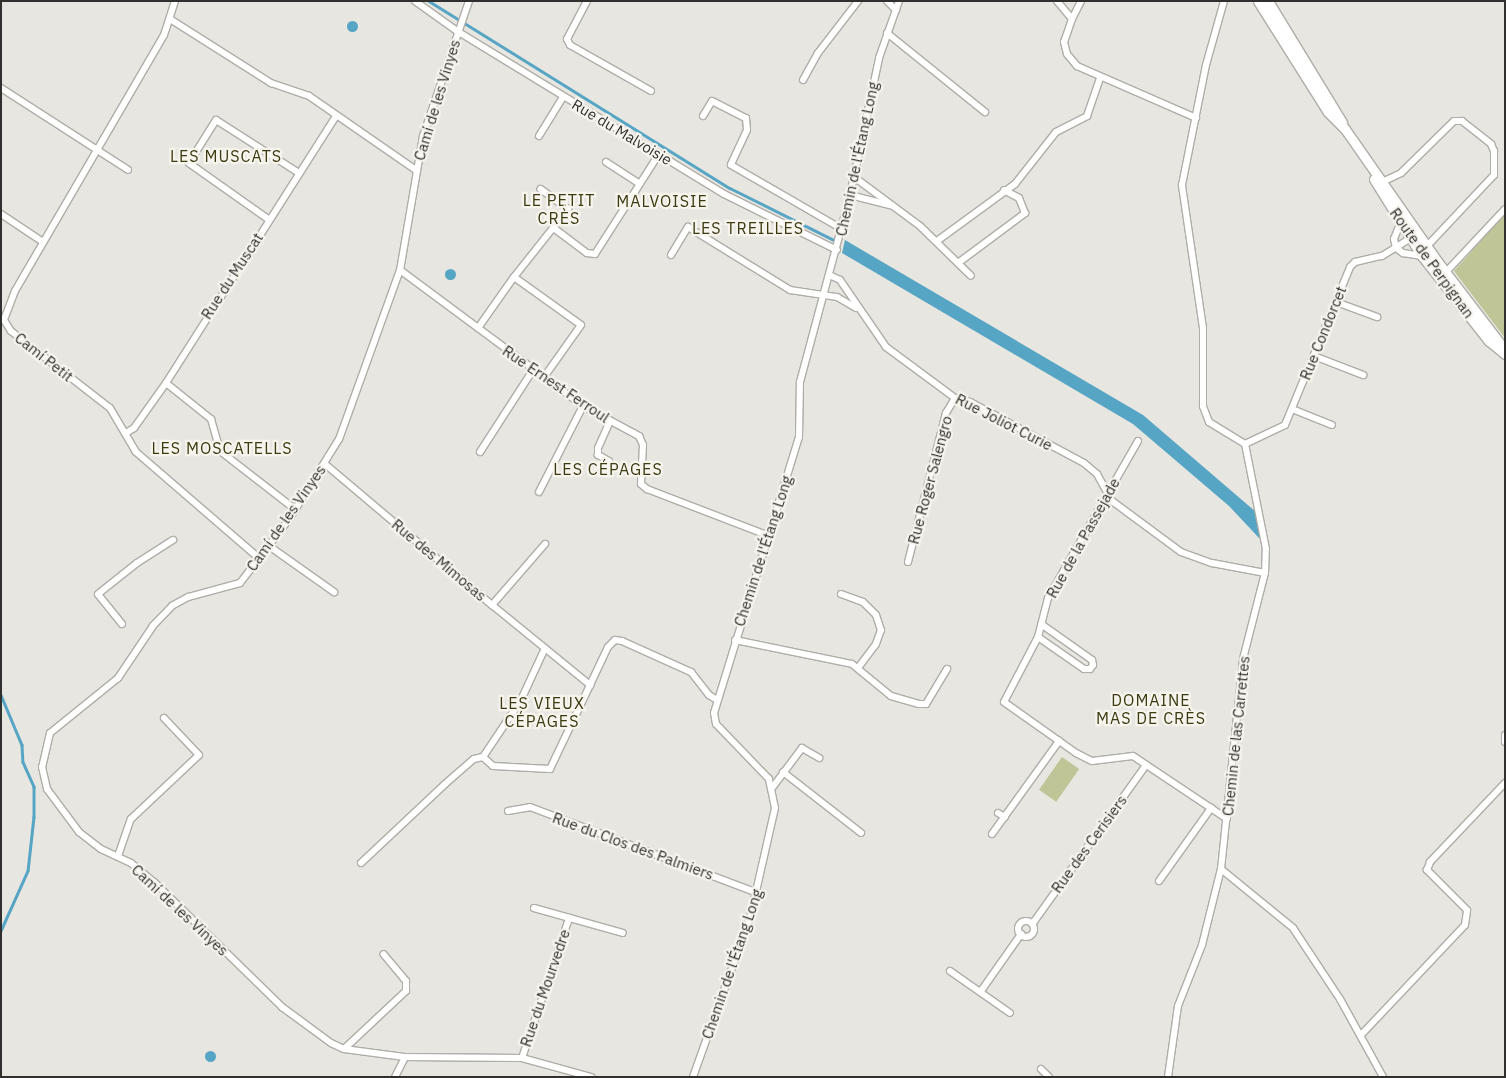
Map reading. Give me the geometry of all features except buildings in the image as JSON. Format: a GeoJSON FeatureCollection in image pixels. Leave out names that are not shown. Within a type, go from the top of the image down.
{"type":"FeatureCollection","features":[{"type":"Feature","properties":{"kind":"main road","name":"Route de Perpignan"},"geometry":{"type":"LineString","coordinates":[[1258,1],[1328,112],[1344,129],[1404,222],[1427,246],[1505,350]]}},
{"type":"Feature","properties":{"kind":"main road","name":"Route de Perpignan"},"geometry":{"type":"LineString","coordinates":[[1268,1],[1336,108],[1344,129]]}},
{"type":"Feature","properties":{"kind":"main road","name":"Route de Perpignan"},"geometry":{"type":"LineString","coordinates":[[1368,165],[1382,182],[1422,256],[1489,340],[1505,354]]}},
{"type":"Feature","properties":{"kind":"street","name":"Camí Petit"},"geometry":{"type":"LineString","coordinates":[[175,1],[170,19],[15,291],[4,320],[11,331],[110,408],[136,452],[260,559]]}},
{"type":"Feature","properties":{"kind":"street","name":"Rue du Malvoisie"},"geometry":{"type":"LineString","coordinates":[[415,1],[563,97],[724,194],[836,250]]}},
{"type":"Feature","properties":{"kind":"street","name":"Camí de les Vinyes"},"geometry":{"type":"LineString","coordinates":[[468,1],[423,136],[400,270],[354,404],[324,464],[296,510],[240,583],[188,597],[172,606],[152,626],[118,678],[50,733],[42,766],[47,790],[79,832],[118,856],[154,882],[298,1021],[344,1048],[405,1057],[522,1058],[591,1077]]}},
{"type":"Feature","properties":{"kind":"street"},"geometry":{"type":"LineString","coordinates":[[587,1],[567,39],[570,46],[651,91]]}},
{"type":"Feature","properties":{"kind":"street"},"geometry":{"type":"LineString","coordinates":[[803,80],[818,53],[858,1]]}},
{"type":"Feature","properties":{"kind":"street"},"geometry":{"type":"LineString","coordinates":[[886,1],[896,10]]}},
{"type":"Feature","properties":{"kind":"street","name":"Chemin de l'Étang Long"},"geometry":{"type":"LineString","coordinates":[[693,1077],[757,893],[775,808],[772,788],[761,769],[716,724],[717,700],[801,427],[800,382],[842,229],[878,58],[899,1]]}},
{"type":"Feature","properties":{"kind":"street"},"geometry":{"type":"LineString","coordinates":[[1057,1],[1072,19]]}},
{"type":"Feature","properties":{"kind":"street"},"geometry":{"type":"LineString","coordinates":[[1081,1],[1064,42],[1067,54],[1077,66],[1100,78],[1196,118]]}},
{"type":"Feature","properties":{"kind":"street"},"geometry":{"type":"LineString","coordinates":[[1224,1],[1182,185],[1203,328],[1203,406],[1209,422],[1245,444]]}},
{"type":"Feature","properties":{"kind":"street"},"geometry":{"type":"LineString","coordinates":[[170,19],[254,74],[309,96],[416,170]]}},
{"type":"Feature","properties":{"kind":"street"},"geometry":{"type":"LineString","coordinates":[[888,33],[985,112]]}},
{"type":"Feature","properties":{"kind":"street"},"geometry":{"type":"LineString","coordinates":[[937,241],[1024,176],[1056,132],[1087,116],[1100,78]]}},
{"type":"Feature","properties":{"kind":"street"},"geometry":{"type":"LineString","coordinates":[[1,88],[128,170]]}},
{"type":"Feature","properties":{"kind":"street"},"geometry":{"type":"LineString","coordinates":[[539,136],[563,97]]}},
{"type":"Feature","properties":{"kind":"street"},"geometry":{"type":"LineString","coordinates":[[702,116],[712,101],[746,118],[747,130],[731,165],[842,229]]}},
{"type":"Feature","properties":{"kind":"street","name":"Rue du Muscat"},"geometry":{"type":"LineString","coordinates":[[126,433],[134,428],[166,383],[268,220],[336,116]]}},
{"type":"Feature","properties":{"kind":"street"},"geometry":{"type":"LineString","coordinates":[[268,220],[189,163],[216,120],[300,173]]}},
{"type":"Feature","properties":{"kind":"street"},"geometry":{"type":"LineString","coordinates":[[1382,182],[1401,173],[1454,121],[1462,121],[1491,144],[1494,151],[1494,175],[1427,246]]}},
{"type":"Feature","properties":{"kind":"street"},"geometry":{"type":"LineString","coordinates":[[555,229],[587,254],[595,254],[658,154]]}},
{"type":"Feature","properties":{"kind":"street"},"geometry":{"type":"LineString","coordinates":[[606,162],[640,184]]}},
{"type":"Feature","properties":{"kind":"street"},"geometry":{"type":"LineString","coordinates":[[854,177],[937,241],[971,276]]}},
{"type":"Feature","properties":{"kind":"street"},"geometry":{"type":"LineString","coordinates":[[478,328],[514,277],[555,229],[568,209],[540,189]]}},
{"type":"Feature","properties":{"kind":"street"},"geometry":{"type":"LineString","coordinates":[[958,263],[1025,213],[1019,198],[1004,190]]}},
{"type":"Feature","properties":{"kind":"street"},"geometry":{"type":"LineString","coordinates":[[850,195],[894,206]]}},
{"type":"Feature","properties":{"kind":"street"},"geometry":{"type":"LineString","coordinates":[[1446,272],[1505,209]]}},
{"type":"Feature","properties":{"kind":"street"},"geometry":{"type":"LineString","coordinates":[[1,214],[43,242]]}},
{"type":"Feature","properties":{"kind":"street"},"geometry":{"type":"LineString","coordinates":[[1404,222],[1394,240],[1396,248],[1404,254],[1422,256]]}},
{"type":"Feature","properties":{"kind":"street","name":"Rue Joliot Curie"},"geometry":{"type":"LineString","coordinates":[[671,255],[688,227],[790,290],[823,297],[837,297],[856,308]]}},
{"type":"Feature","properties":{"kind":"street"},"geometry":{"type":"LineString","coordinates":[[1412,237],[1437,261]]}},
{"type":"Feature","properties":{"kind":"street","name":"Rue Condorcet"},"geometry":{"type":"LineString","coordinates":[[1245,444],[1286,425],[1336,302],[1355,262],[1382,256],[1412,237]]}},
{"type":"Feature","properties":{"kind":"street","name":"Rue Ernest Ferroul"},"geometry":{"type":"LineString","coordinates":[[400,270],[583,406],[639,436],[643,445],[641,484],[647,489],[767,535]]}},
{"type":"Feature","properties":{"kind":"street","name":"Rue Joliot Curie"},"geometry":{"type":"LineString","coordinates":[[829,274],[840,280],[856,308],[886,347],[955,398],[970,402],[1084,463],[1097,474],[1108,494],[1131,518],[1181,552],[1212,563],[1265,572]]}},
{"type":"Feature","properties":{"kind":"street"},"geometry":{"type":"LineString","coordinates":[[514,277],[581,325],[544,377]]}},
{"type":"Feature","properties":{"kind":"street"},"geometry":{"type":"LineString","coordinates":[[1336,302],[1377,318]]}},
{"type":"Feature","properties":{"kind":"street"},"geometry":{"type":"LineString","coordinates":[[1314,356],[1363,375]]}},
{"type":"Feature","properties":{"kind":"street"},"geometry":{"type":"LineString","coordinates":[[480,452],[533,370]]}},
{"type":"Feature","properties":{"kind":"street"},"geometry":{"type":"LineString","coordinates":[[166,383],[211,419],[220,451],[296,510]]}},
{"type":"Feature","properties":{"kind":"street","name":"Rue Roger Salengro"},"geometry":{"type":"LineString","coordinates":[[908,562],[946,413],[955,398]]}},
{"type":"Feature","properties":{"kind":"street"},"geometry":{"type":"LineString","coordinates":[[539,492],[583,406]]}},
{"type":"Feature","properties":{"kind":"street"},"geometry":{"type":"LineString","coordinates":[[1292,409],[1332,425]]}},
{"type":"Feature","properties":{"kind":"street"},"geometry":{"type":"LineString","coordinates":[[610,421],[598,448],[598,455],[610,461]]}},
{"type":"Feature","properties":{"kind":"street","name":"Rue de la Passejade"},"geometry":{"type":"LineString","coordinates":[[1138,440],[1048,598],[1038,637],[1004,702],[1059,741],[1092,761],[1133,756],[1227,819]]}},
{"type":"Feature","properties":{"kind":"street","name":"Chemin de las Carrettes"},"geometry":{"type":"LineString","coordinates":[[1168,1077],[1178,1006],[1202,945],[1221,869],[1243,659],[1265,572],[1266,549],[1245,444]]}},
{"type":"Feature","properties":{"kind":"street","name":"Rue des Mimosas"},"geometry":{"type":"LineString","coordinates":[[324,464],[492,605],[545,544]]}},
{"type":"Feature","properties":{"kind":"street"},"geometry":{"type":"LineString","coordinates":[[122,624],[98,594],[137,563],[173,540]]}},
{"type":"Feature","properties":{"kind":"street"},"geometry":{"type":"LineString","coordinates":[[269,546],[334,592]]}},
{"type":"Feature","properties":{"kind":"street"},"geometry":{"type":"LineString","coordinates":[[841,594],[863,602],[876,614],[881,630],[876,644],[858,668]]}},
{"type":"Feature","properties":{"kind":"street"},"geometry":{"type":"LineString","coordinates":[[492,605],[590,685]]}},
{"type":"Feature","properties":{"kind":"street"},"geometry":{"type":"LineString","coordinates":[[1038,637],[1084,669],[1090,669],[1093,665],[1092,660],[1042,624]]}},
{"type":"Feature","properties":{"kind":"street"},"geometry":{"type":"LineString","coordinates":[[483,757],[493,766],[550,769],[608,647],[615,640],[622,641],[691,672],[709,695],[717,700]]}},
{"type":"Feature","properties":{"kind":"street"},"geometry":{"type":"LineString","coordinates":[[735,640],[858,668],[891,696],[919,704],[926,704],[947,669]]}},
{"type":"Feature","properties":{"kind":"street"},"geometry":{"type":"LineString","coordinates":[[362,863],[445,784],[474,760],[483,757],[520,700],[545,648]]}},
{"type":"Feature","properties":{"kind":"street"},"geometry":{"type":"LineString","coordinates":[[118,856],[130,819],[198,755],[164,718]]}},
{"type":"Feature","properties":{"kind":"street"},"geometry":{"type":"LineString","coordinates":[[1505,735],[1505,742]]}},
{"type":"Feature","properties":{"kind":"street"},"geometry":{"type":"LineString","coordinates":[[992,834],[1059,741]]}},
{"type":"Feature","properties":{"kind":"street"},"geometry":{"type":"LineString","coordinates":[[772,788],[802,748],[819,758]]}},
{"type":"Feature","properties":{"kind":"street","name":"Rue des Cerisiers"},"geometry":{"type":"LineString","coordinates":[[1032,923],[1146,765]]}},
{"type":"Feature","properties":{"kind":"street"},"geometry":{"type":"LineString","coordinates":[[783,772],[861,833]]}},
{"type":"Feature","properties":{"kind":"street"},"geometry":{"type":"LineString","coordinates":[[1361,1034],[1465,925],[1467,910],[1427,870],[1430,862],[1505,783]]}},
{"type":"Feature","properties":{"kind":"street","name":"Rue du Clos des Palmiers"},"geometry":{"type":"LineString","coordinates":[[508,811],[530,807],[757,893]]}},
{"type":"Feature","properties":{"kind":"street"},"geometry":{"type":"LineString","coordinates":[[1159,881],[1211,808]]}},
{"type":"Feature","properties":{"kind":"street"},"geometry":{"type":"LineString","coordinates":[[998,813],[1005,817]]}},
{"type":"Feature","properties":{"kind":"street"},"geometry":{"type":"LineString","coordinates":[[1221,869],[1293,928],[1361,1034],[1383,1077]]}},
{"type":"Feature","properties":{"kind":"street","name":"Rue du Mourvedre"},"geometry":{"type":"LineString","coordinates":[[534,908],[623,933]]}},
{"type":"Feature","properties":{"kind":"street","name":"Rue du Mourvedre"},"geometry":{"type":"LineString","coordinates":[[522,1058],[569,918]]}},
{"type":"Feature","properties":{"kind":"street"},"geometry":{"type":"LineString","coordinates":[[1023,921],[1032,923],[1032,934],[1021,934],[1018,930],[1023,921]]}},
{"type":"Feature","properties":{"kind":"street"},"geometry":{"type":"LineString","coordinates":[[981,991],[1021,934]]}},
{"type":"Feature","properties":{"kind":"street"},"geometry":{"type":"LineString","coordinates":[[344,1048],[406,991],[406,981],[382,954]]}},
{"type":"Feature","properties":{"kind":"street"},"geometry":{"type":"LineString","coordinates":[[950,970],[1010,1013]]}},
{"type":"Feature","properties":{"kind":"street"},"geometry":{"type":"LineString","coordinates":[[395,1077],[405,1057]]}},
{"type":"Feature","properties":{"kind":"street"},"geometry":{"type":"LineString","coordinates":[[1041,1069],[1049,1077]]}},
{"type":"Feature","properties":{"kind":"green space"},"geometry":{"type":"Polygon","coordinates":[[[1505,214],[1505,338],[1454,271],[1505,214]]]}},
{"type":"Feature","properties":{"kind":"green space"},"geometry":{"type":"Polygon","coordinates":[[[1062,757],[1079,769],[1056,802],[1039,790],[1062,757]]]}},
{"type":"Feature","properties":{"kind":"water"},"geometry":{"type":"Polygon","coordinates":[[[352,20],[358,26],[352,32],[346,26],[352,20]]]}},
{"type":"Feature","properties":{"kind":"water"},"geometry":{"type":"Polygon","coordinates":[[[845,240],[1143,415],[1256,512],[1260,539],[1229,506],[1133,424],[842,253],[845,240]]]}},
{"type":"Feature","properties":{"kind":"water"},"geometry":{"type":"Polygon","coordinates":[[[450,268],[456,274],[450,280],[444,274],[450,268]]]}},
{"type":"Feature","properties":{"kind":"water"},"geometry":{"type":"Polygon","coordinates":[[[210,1050],[216,1056],[210,1062],[204,1056],[210,1050]]]}},
{"type":"Feature","properties":{"kind":"waterway"},"geometry":{"type":"LineString","coordinates":[[429,1],[730,188],[834,240]]}},
{"type":"Feature","properties":{"kind":"waterway"},"geometry":{"type":"LineString","coordinates":[[1,695],[22,745],[23,762],[34,787],[34,817],[28,871],[1,931]]}},
{"type":"Feature","properties":{"kind":"district","name":"LES MUSCATS"},"geometry":{"type":"Point","coordinates":[226,156]}},
{"type":"Feature","properties":{"kind":"district","name":"MALVOISIE"},"geometry":{"type":"Point","coordinates":[662,201]}},
{"type":"Feature","properties":{"kind":"district","name":"LE PETIT CRÈS"},"geometry":{"type":"Point","coordinates":[559,209]}},
{"type":"Feature","properties":{"kind":"district","name":"LES TREILLES"},"geometry":{"type":"Point","coordinates":[748,228]}},
{"type":"Feature","properties":{"kind":"district","name":"LES MOSCATELLS"},"geometry":{"type":"Point","coordinates":[222,448]}},
{"type":"Feature","properties":{"kind":"district","name":"LES CÉPAGES"},"geometry":{"type":"Point","coordinates":[608,469]}},
{"type":"Feature","properties":{"kind":"district","name":"DOMAINE MAS DE CRÈS"},"geometry":{"type":"Point","coordinates":[1151,709]}},
{"type":"Feature","properties":{"kind":"district","name":"LES VIEUX CÉPAGES"},"geometry":{"type":"Point","coordinates":[542,712]}}]}
